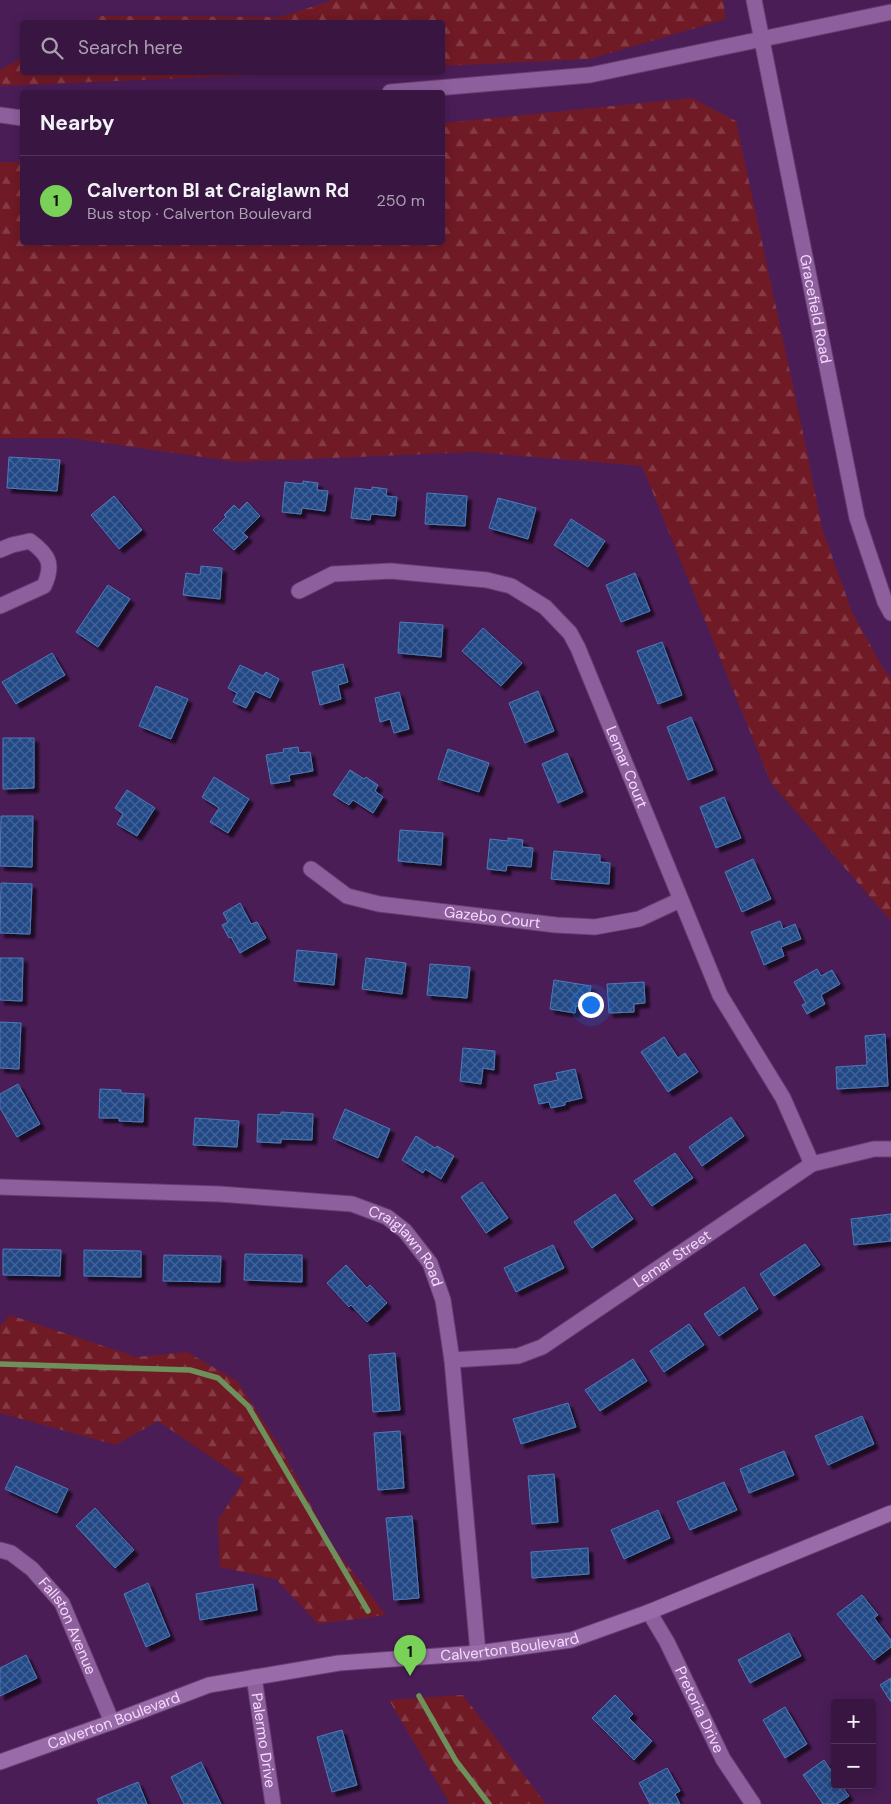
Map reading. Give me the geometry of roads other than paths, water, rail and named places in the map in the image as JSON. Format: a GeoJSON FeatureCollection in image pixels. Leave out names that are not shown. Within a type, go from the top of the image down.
{"type":"FeatureCollection","features":[{"type":"Feature","properties":{"kind":"street","name":"Gracefield Road"},"geometry":{"type":"LineString","coordinates":[[754,0],[857,518],[884,602],[891,614]]}},
{"type":"Feature","properties":{"kind":"street"},"geometry":{"type":"LineString","coordinates":[[414,90],[590,75],[891,12]]}},
{"type":"Feature","properties":{"kind":"street"},"geometry":{"type":"LineString","coordinates":[[0,115],[20,118]]}},
{"type":"Feature","properties":{"kind":"street"},"geometry":{"type":"LineString","coordinates":[[0,550],[30,540],[45,552],[50,572],[44,586],[0,606]]}},
{"type":"Feature","properties":{"kind":"street","name":"Lemar Court"},"geometry":{"type":"LineString","coordinates":[[299,591],[333,574],[391,571],[486,580],[511,586],[545,607],[570,633],[578,648],[720,995],[783,1098],[812,1164]]}},
{"type":"Feature","properties":{"kind":"street","name":"Gazebo Court"},"geometry":{"type":"LineString","coordinates":[[311,869],[347,896],[379,904],[556,925],[595,927],[639,918],[680,900]]}},
{"type":"Feature","properties":{"kind":"street","name":"Lemar Street"},"geometry":{"type":"LineString","coordinates":[[452,1360],[518,1356],[542,1347],[812,1164],[874,1149],[891,1150]]}},
{"type":"Feature","properties":{"kind":"street","name":"Craiglawn Road"},"geometry":{"type":"LineString","coordinates":[[0,1186],[219,1194],[352,1204],[387,1218],[404,1231],[430,1263],[443,1300],[452,1360],[478,1653]]}},
{"type":"Feature","properties":{"kind":"street","name":"Calverton Boulevard"},"geometry":{"type":"LineString","coordinates":[[0,1762],[209,1685],[339,1663],[478,1653],[571,1640],[649,1612],[891,1513]]}},
{"type":"Feature","properties":{"kind":"street","name":"Fallston Avenue"},"geometry":{"type":"LineString","coordinates":[[0,1550],[11,1553],[32,1569],[62,1603],[112,1722]]}},
{"type":"Feature","properties":{"kind":"street","name":"Pretoria Drive"},"geometry":{"type":"LineString","coordinates":[[649,1612],[667,1642],[724,1759],[753,1804]]}},
{"type":"Feature","properties":{"kind":"street","name":"Palermo Drive"},"geometry":{"type":"LineString","coordinates":[[254,1677],[273,1804]]}},
{"type":"Feature","properties":{"kind":"waterway"},"geometry":{"type":"LineString","coordinates":[[0,1364],[190,1370],[218,1378],[248,1406],[368,1611]]}},
{"type":"Feature","properties":{"kind":"waterway"},"geometry":{"type":"LineString","coordinates":[[419,1696],[456,1761],[489,1804]]}},
{"type":"Feature","properties":{"kind":"place","name":"Calverton Bl at Craiglawn Rd"},"geometry":{"type":"Point","coordinates":[410,1676]}}]}
